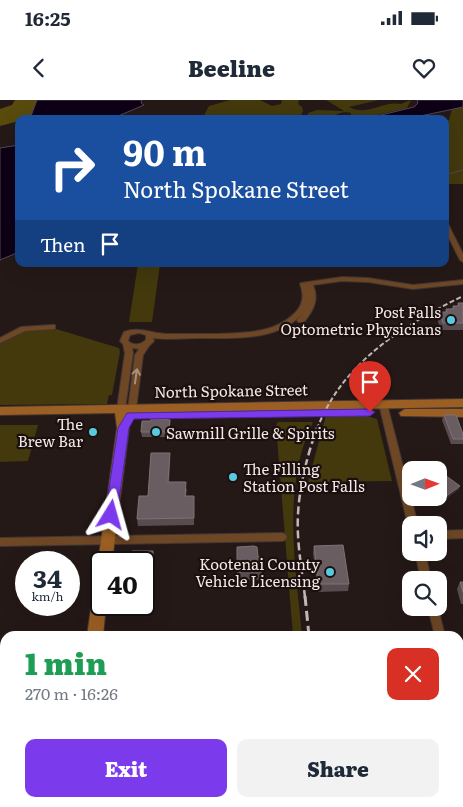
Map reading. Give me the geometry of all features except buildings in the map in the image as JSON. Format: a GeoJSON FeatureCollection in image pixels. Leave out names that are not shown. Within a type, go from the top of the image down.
{"type":"FeatureCollection","features":[{"type":"Feature","properties":{"kind":"main road","name":"North Spokane Street"},"geometry":{"type":"LineString","coordinates":[[0,417],[384,408],[463,403]]}},
{"type":"Feature","properties":{"kind":"main road","name":"North Spokane Street"},"geometry":{"type":"LineString","coordinates":[[384,408],[463,413]]}},
{"type":"Feature","properties":{"kind":"main road","name":"North Spokane Street"},"geometry":{"type":"LineString","coordinates":[[0,411],[125,415]]}},
{"type":"Feature","properties":{"kind":"main road"},"geometry":{"type":"LineString","coordinates":[[106,551],[125,415]]}},
{"type":"Feature","properties":{"kind":"main road"},"geometry":{"type":"LineString","coordinates":[[95,631],[97,616]]}},
{"type":"Feature","properties":{"kind":"street"},"geometry":{"type":"LineString","coordinates":[[449,232],[463,260]]}},
{"type":"Feature","properties":{"kind":"street"},"geometry":{"type":"LineString","coordinates":[[306,284],[354,279],[418,287],[463,282]]}},
{"type":"Feature","properties":{"kind":"street"},"geometry":{"type":"LineString","coordinates":[[125,415],[129,353],[124,337],[130,332],[141,330],[159,336],[237,335],[271,330],[292,320],[302,309],[306,297],[306,284]]}},
{"type":"Feature","properties":{"kind":"street"},"geometry":{"type":"LineString","coordinates":[[127,344],[138,347],[164,340],[251,339],[281,332],[298,322],[309,310],[313,295],[306,284]]}},
{"type":"Feature","properties":{"kind":"street"},"geometry":{"type":"LineString","coordinates":[[0,341],[28,328],[52,327]]}},
{"type":"Feature","properties":{"kind":"street"},"geometry":{"type":"LineString","coordinates":[[125,415],[139,355],[150,338],[149,334]]}},
{"type":"Feature","properties":{"kind":"street"},"geometry":{"type":"LineString","coordinates":[[384,408],[411,516]]}},
{"type":"Feature","properties":{"kind":"street"},"geometry":{"type":"LineString","coordinates":[[447,535],[463,534]]}},
{"type":"Feature","properties":{"kind":"street"},"geometry":{"type":"LineString","coordinates":[[0,542],[282,537]]}},
{"type":"Feature","properties":{"kind":"street"},"geometry":{"type":"LineString","coordinates":[[435,616],[439,631]]}},
{"type":"Feature","properties":{"kind":"shaded area"},"geometry":{"type":"Polygon","coordinates":[[[15,100],[37,100],[31,115],[15,115],[15,122],[0,126],[0,109],[12,105],[15,100]]]}},
{"type":"Feature","properties":{"kind":"shaded area"},"geometry":{"type":"Polygon","coordinates":[[[37,100],[142,100],[141,103],[144,105],[120,115],[31,115],[37,100]]]}},
{"type":"Feature","properties":{"kind":"shaded area"},"geometry":{"type":"Polygon","coordinates":[[[230,100],[260,100],[272,106],[281,104],[282,100],[299,100],[298,104],[302,107],[303,111],[301,115],[204,115],[209,106],[230,100]]]}},
{"type":"Feature","properties":{"kind":"shaded area"},"geometry":{"type":"Polygon","coordinates":[[[326,100],[379,100],[349,107],[362,110],[394,103],[401,104],[411,100],[407,108],[377,115],[351,115],[351,113],[345,112],[336,115],[308,115],[308,113],[317,110],[344,111],[326,100]]]}},
{"type":"Feature","properties":{"kind":"shaded area"},"geometry":{"type":"Polygon","coordinates":[[[417,100],[463,100],[463,107],[425,115],[381,115],[414,107],[418,103],[417,100]]]}},
{"type":"Feature","properties":{"kind":"shaded area"},"geometry":{"type":"Polygon","coordinates":[[[463,107],[463,184],[449,184],[449,120],[452,109],[463,107]]]}},
{"type":"Feature","properties":{"kind":"shaded area"},"geometry":{"type":"Polygon","coordinates":[[[15,146],[15,254],[0,260],[0,148],[15,146]]]}},
{"type":"Feature","properties":{"kind":"shaded area"},"geometry":{"type":"Polygon","coordinates":[[[138,267],[160,267],[152,322],[129,322],[138,267]]]}},
{"type":"Feature","properties":{"kind":"shaded area"},"geometry":{"type":"Polygon","coordinates":[[[56,329],[119,348],[120,352],[112,395],[109,395],[107,404],[0,405],[0,344],[24,331],[56,329]]]}},
{"type":"Feature","properties":{"kind":"shaded area"},"geometry":{"type":"Polygon","coordinates":[[[326,415],[367,416],[377,419],[392,481],[308,482],[326,415]]]}},
{"type":"Feature","properties":{"kind":"shaded area"},"geometry":{"type":"Polygon","coordinates":[[[278,422],[313,422],[300,458],[294,502],[295,569],[301,631],[293,631],[276,425],[278,422]]]}},
{"type":"Feature","properties":{"kind":"shaded area"},"geometry":{"type":"Polygon","coordinates":[[[0,425],[38,425],[28,461],[0,462],[0,425]]]}},
{"type":"Feature","properties":{"kind":"waterway"},"geometry":{"type":"LineString","coordinates":[[449,174],[463,170]]}},
{"type":"Feature","properties":{"kind":"railway"},"geometry":{"type":"LineString","coordinates":[[317,429],[328,406],[358,366],[397,334],[418,320],[463,296]]}},
{"type":"Feature","properties":{"kind":"railway"},"geometry":{"type":"LineString","coordinates":[[305,598],[299,543],[298,508],[305,467],[317,428]]}},
{"type":"Feature","properties":{"kind":"railway"},"geometry":{"type":"LineString","coordinates":[[305,596],[308,631]]}},
{"type":"Feature","properties":{"kind":"place","name":"Post Falls Optometric Physicians"},"geometry":{"type":"Point","coordinates":[451,320]}},
{"type":"Feature","properties":{"kind":"place","name":"The Brew Bar"},"geometry":{"type":"Point","coordinates":[93,432]}},
{"type":"Feature","properties":{"kind":"place","name":"Sawmill Grille & Spirits"},"geometry":{"type":"Point","coordinates":[156,432]}},
{"type":"Feature","properties":{"kind":"place","name":"The Filling Station Post Falls"},"geometry":{"type":"Point","coordinates":[233,477]}},
{"type":"Feature","properties":{"kind":"place","name":"Kootenai County Vehicle Licensing"},"geometry":{"type":"Point","coordinates":[330,572]}},
{"type":"Feature","properties":{"kind":"route"},"geometry":{"type":"LineString","coordinates":[[111,515],[123,428],[131,415],[370,412]]}}]}
